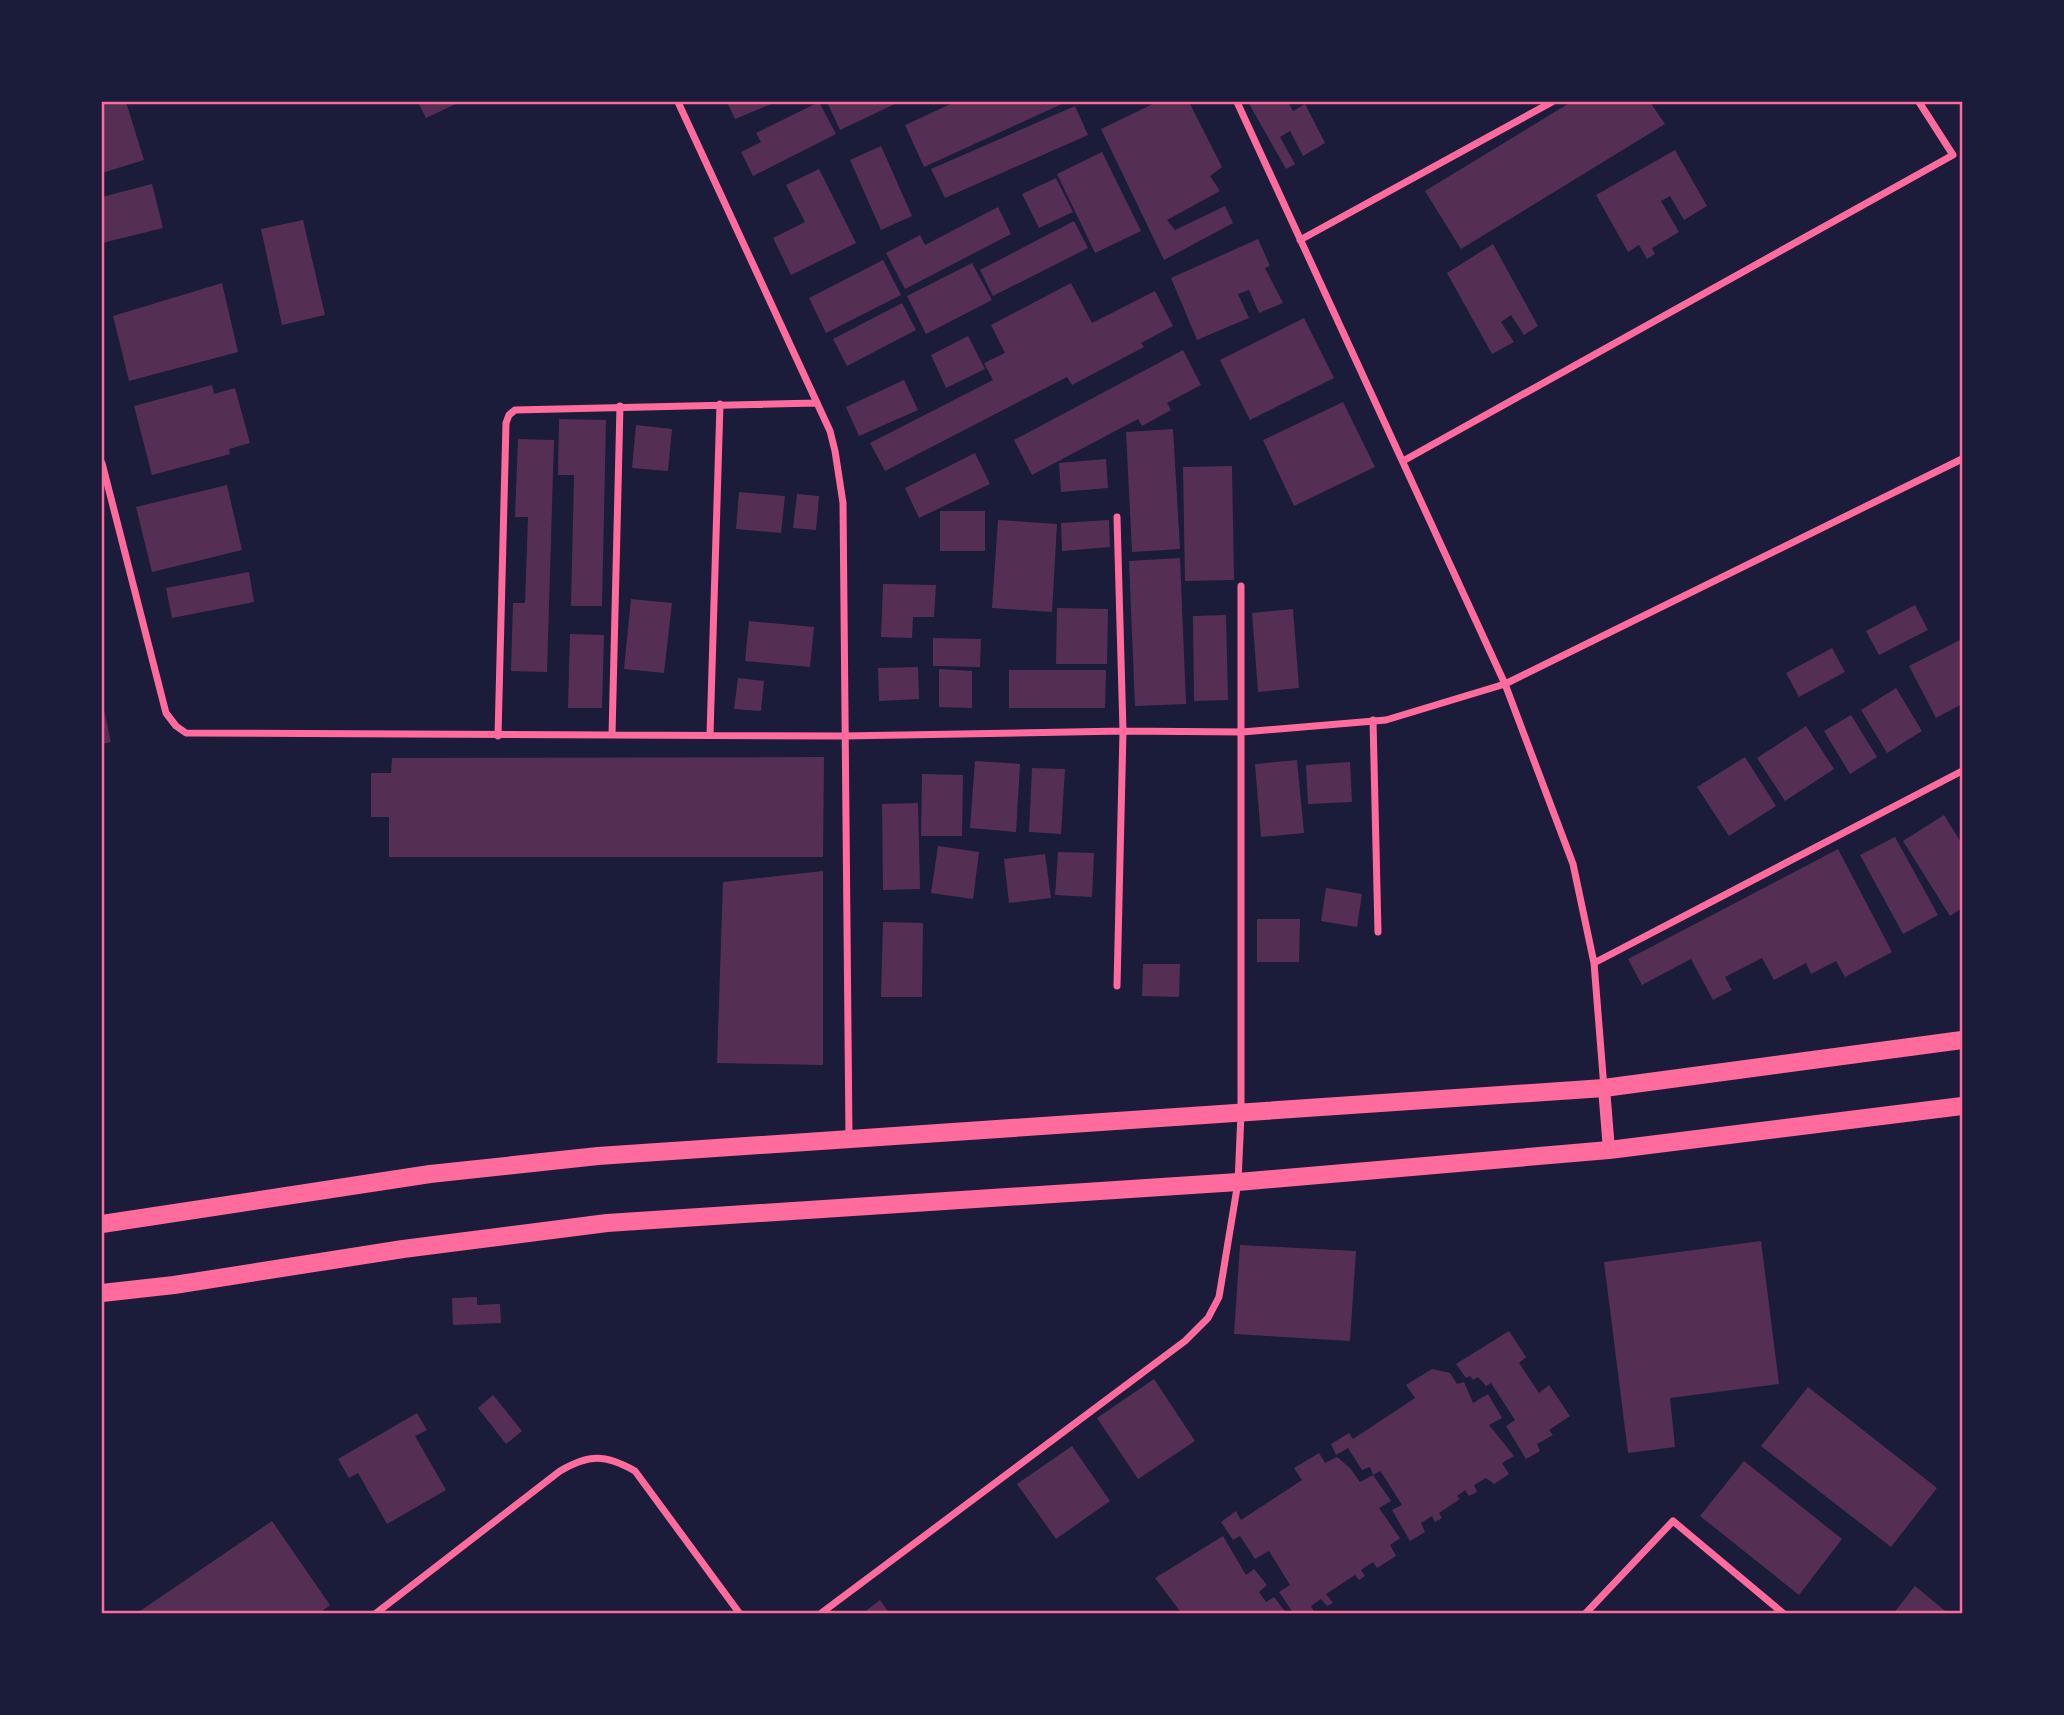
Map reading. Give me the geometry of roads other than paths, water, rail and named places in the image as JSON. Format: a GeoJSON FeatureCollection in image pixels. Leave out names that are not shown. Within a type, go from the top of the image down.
{"type":"FeatureCollection","features":[{"type":"Feature","properties":{"kind":"main road"},"geometry":{"type":"LineString","coordinates":[[102,1224],[430,1174],[597,1156],[1604,1088],[1962,1040]]}},
{"type":"Feature","properties":{"kind":"main road"},"geometry":{"type":"LineString","coordinates":[[102,1293],[174,1285],[403,1249],[607,1223],[1238,1182],[1609,1150],[1962,1106]]}},
{"type":"Feature","properties":{"kind":"street"},"geometry":{"type":"LineString","coordinates":[[678,102],[830,431],[835,451],[843,503],[849,1137]]}},
{"type":"Feature","properties":{"kind":"street"},"geometry":{"type":"LineString","coordinates":[[1237,102],[1505,684],[1573,864],[1594,963],[1609,1150]]}},
{"type":"Feature","properties":{"kind":"street"},"geometry":{"type":"LineString","coordinates":[[1300,240],[1552,102]]}},
{"type":"Feature","properties":{"kind":"street"},"geometry":{"type":"LineString","coordinates":[[1403,461],[1953,155],[1919,102]]}},
{"type":"Feature","properties":{"kind":"street"},"geometry":{"type":"LineString","coordinates":[[498,736],[506,423],[509,415],[515,410],[816,403]]}},
{"type":"Feature","properties":{"kind":"street"},"geometry":{"type":"LineString","coordinates":[[710,735],[720,404]]}},
{"type":"Feature","properties":{"kind":"street"},"geometry":{"type":"LineString","coordinates":[[612,735],[620,406]]}},
{"type":"Feature","properties":{"kind":"street"},"geometry":{"type":"LineString","coordinates":[[102,463],[166,713],[176,726],[186,733],[844,736],[1122,731],[1242,732],[1386,720],[1505,684],[1962,459]]}},
{"type":"Feature","properties":{"kind":"street"},"geometry":{"type":"LineString","coordinates":[[1117,517],[1122,731],[1117,986]]}},
{"type":"Feature","properties":{"kind":"street"},"geometry":{"type":"LineString","coordinates":[[820,1614],[1185,1341],[1208,1318],[1219,1297],[1238,1182],[1241,1114],[1241,586]]}},
{"type":"Feature","properties":{"kind":"street"},"geometry":{"type":"LineString","coordinates":[[1373,720],[1378,932]]}},
{"type":"Feature","properties":{"kind":"street"},"geometry":{"type":"LineString","coordinates":[[1594,963],[1962,771]]}},
{"type":"Feature","properties":{"kind":"street"},"geometry":{"type":"LineString","coordinates":[[375,1614],[560,1471],[578,1460],[600,1457],[616,1460],[635,1471],[740,1614]]}},
{"type":"Feature","properties":{"kind":"street"},"geometry":{"type":"LineString","coordinates":[[1585,1614],[1673,1521],[1784,1614]]}}]}
